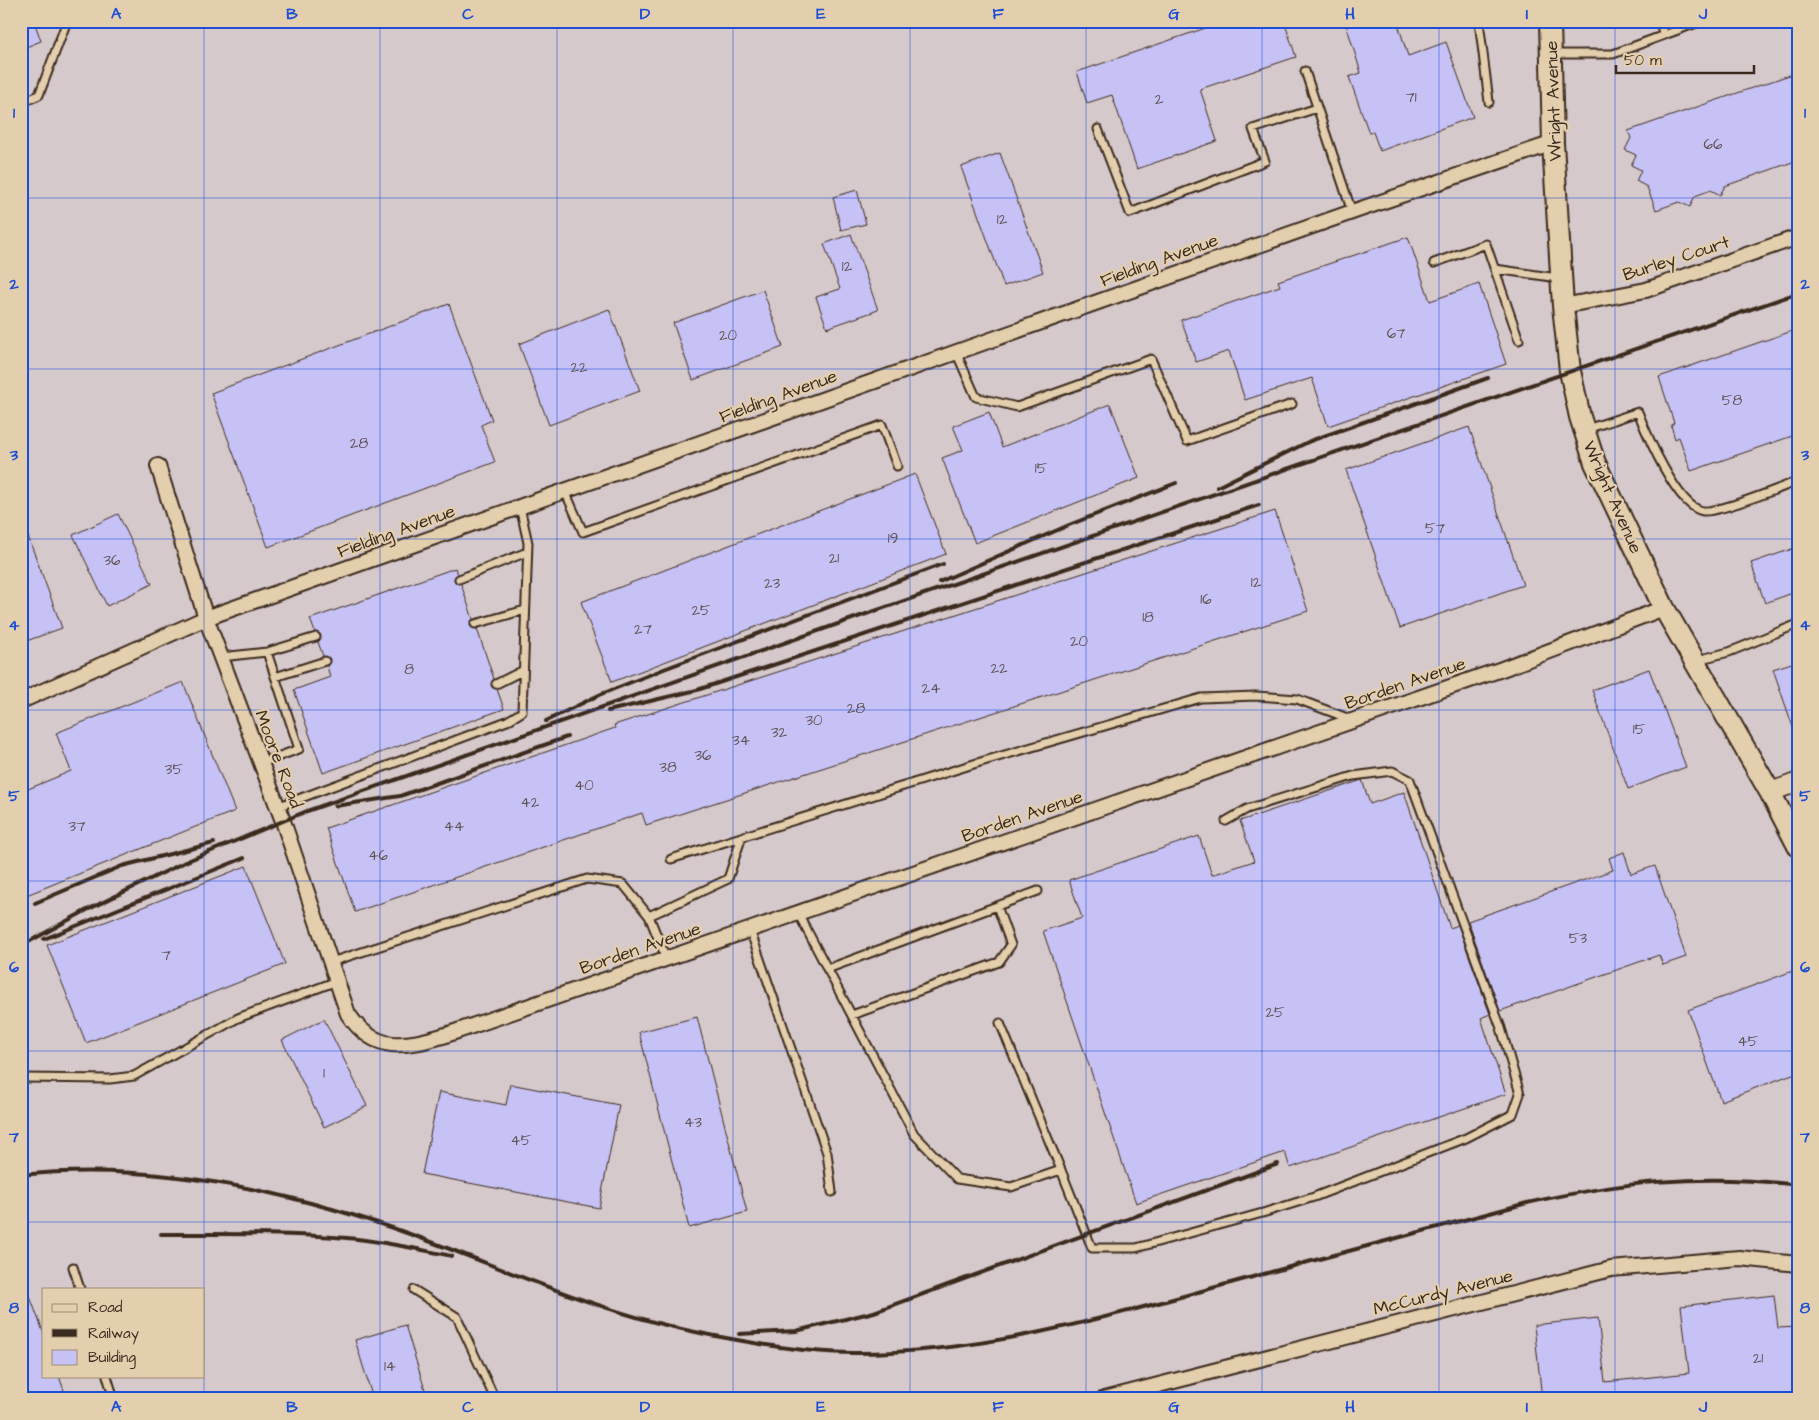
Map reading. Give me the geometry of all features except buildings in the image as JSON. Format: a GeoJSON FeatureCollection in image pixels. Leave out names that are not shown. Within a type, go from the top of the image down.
{"type":"FeatureCollection","features":[{"type":"Feature","properties":{"kind":"main road","name":"Wright Avenue"},"geometry":{"type":"LineString","coordinates":[[1550,21],[1553,143],[1563,306],[1570,371],[1584,430],[1595,463],[1664,608],[1770,792],[1798,846]]}},
{"type":"Feature","properties":{"kind":"street","name":"Fielding Avenue"},"geometry":{"type":"LineString","coordinates":[[21,700],[206,618],[1352,212],[1553,143]]}},
{"type":"Feature","properties":{"kind":"street","name":"Burley Court"},"geometry":{"type":"LineString","coordinates":[[1563,306],[1646,290],[1798,237]]}},
{"type":"Feature","properties":{"kind":"street","name":"Moore Road"},"geometry":{"type":"LineString","coordinates":[[158,466],[206,618],[278,807],[348,1014],[358,1030],[389,1046]]}},
{"type":"Feature","properties":{"kind":"street","name":"Borden Avenue"},"geometry":{"type":"LineString","coordinates":[[389,1046],[416,1044],[446,1035],[1502,669],[1664,608]]}},
{"type":"Feature","properties":{"kind":"street"},"geometry":{"type":"LineString","coordinates":[[1770,792],[1798,782]]}},
{"type":"Feature","properties":{"kind":"street","name":"McCurdy Avenue"},"geometry":{"type":"LineString","coordinates":[[1104,1399],[1611,1269],[1739,1258],[1798,1264]]}},
{"type":"Feature","properties":{"kind":"lane"},"geometry":{"type":"LineString","coordinates":[[21,103],[39,95],[67,21]]}},
{"type":"Feature","properties":{"kind":"lane"},"geometry":{"type":"LineString","coordinates":[[1479,21],[1489,102]]}},
{"type":"Feature","properties":{"kind":"lane"},"geometry":{"type":"LineString","coordinates":[[1659,21],[1664,36]]}},
{"type":"Feature","properties":{"kind":"lane"},"geometry":{"type":"LineString","coordinates":[[1552,54],[1613,54],[1702,21]]}},
{"type":"Feature","properties":{"kind":"lane"},"geometry":{"type":"LineString","coordinates":[[1305,71],[1352,212]]}},
{"type":"Feature","properties":{"kind":"lane"},"geometry":{"type":"LineString","coordinates":[[1098,129],[1130,212],[1265,161],[1253,129],[1317,108]]}},
{"type":"Feature","properties":{"kind":"lane"},"geometry":{"type":"LineString","coordinates":[[1434,263],[1486,244],[1519,340]]}},
{"type":"Feature","properties":{"kind":"lane"},"geometry":{"type":"LineString","coordinates":[[1495,269],[1561,279]]}},
{"type":"Feature","properties":{"kind":"lane"},"geometry":{"type":"LineString","coordinates":[[956,352],[976,397],[1017,407],[1151,359],[1187,441],[1292,404]]}},
{"type":"Feature","properties":{"kind":"lane"},"geometry":{"type":"LineString","coordinates":[[1584,430],[1638,412],[1651,445],[1684,498],[1696,509],[1705,511],[1758,496],[1798,481]]}},
{"type":"Feature","properties":{"kind":"lane"},"geometry":{"type":"LineString","coordinates":[[565,491],[583,532],[882,425],[897,466]]}},
{"type":"Feature","properties":{"kind":"lane"},"geometry":{"type":"LineString","coordinates":[[278,807],[507,721],[522,712],[528,543],[520,507]]}},
{"type":"Feature","properties":{"kind":"lane"},"geometry":{"type":"LineString","coordinates":[[459,579],[527,552]]}},
{"type":"Feature","properties":{"kind":"lane"},"geometry":{"type":"LineString","coordinates":[[475,624],[525,610]]}},
{"type":"Feature","properties":{"kind":"lane"},"geometry":{"type":"LineString","coordinates":[[1694,660],[1730,652],[1798,624]]}},
{"type":"Feature","properties":{"kind":"lane"},"geometry":{"type":"LineString","coordinates":[[221,657],[267,652],[316,637]]}},
{"type":"Feature","properties":{"kind":"lane"},"geometry":{"type":"LineString","coordinates":[[261,763],[299,749],[267,652]]}},
{"type":"Feature","properties":{"kind":"lane"},"geometry":{"type":"LineString","coordinates":[[275,677],[325,661]]}},
{"type":"Feature","properties":{"kind":"lane"},"geometry":{"type":"LineString","coordinates":[[496,684],[522,671]]}},
{"type":"Feature","properties":{"kind":"lane"},"geometry":{"type":"LineString","coordinates":[[671,859],[741,839],[977,763],[1201,698],[1256,696],[1296,699],[1353,721]]}},
{"type":"Feature","properties":{"kind":"lane"},"geometry":{"type":"LineString","coordinates":[[1000,1023],[1062,1170],[1092,1248],[1136,1248],[1314,1197],[1466,1138],[1513,1114],[1520,1094],[1501,1028],[1410,780],[1392,771],[1353,776],[1247,809],[1226,821]]}},
{"type":"Feature","properties":{"kind":"lane"},"geometry":{"type":"LineString","coordinates":[[648,916],[728,878],[741,839]]}},
{"type":"Feature","properties":{"kind":"lane"},"geometry":{"type":"LineString","coordinates":[[331,962],[587,879],[623,884],[648,916],[666,958]]}},
{"type":"Feature","properties":{"kind":"lane"},"geometry":{"type":"LineString","coordinates":[[827,969],[1038,891]]}},
{"type":"Feature","properties":{"kind":"lane"},"geometry":{"type":"LineString","coordinates":[[852,1015],[999,962],[1011,944],[997,906]]}},
{"type":"Feature","properties":{"kind":"lane"},"geometry":{"type":"LineString","coordinates":[[798,914],[914,1134],[957,1179],[1011,1187],[1062,1170]]}},
{"type":"Feature","properties":{"kind":"lane"},"geometry":{"type":"LineString","coordinates":[[750,930],[827,1153],[832,1192]]}},
{"type":"Feature","properties":{"kind":"lane"},"geometry":{"type":"LineString","coordinates":[[24,1078],[110,1079],[134,1076],[238,1018],[337,981]]}},
{"type":"Feature","properties":{"kind":"lane"},"geometry":{"type":"LineString","coordinates":[[73,1267],[80,1288]]}},
{"type":"Feature","properties":{"kind":"lane"},"geometry":{"type":"LineString","coordinates":[[414,1290],[456,1317],[496,1399]]}},
{"type":"Feature","properties":{"kind":"lane"},"geometry":{"type":"LineString","coordinates":[[109,1378],[114,1399]]}},
{"type":"Feature","properties":{"kind":"shaded area"},"geometry":{"type":"Polygon","coordinates":[[[21,21],[1798,21],[1798,1399],[21,1399],[21,21]]]}},
{"type":"Feature","properties":{"kind":"railway"},"geometry":{"type":"LineString","coordinates":[[21,946],[87,910],[185,862],[307,811],[872,612],[1798,293]]}},
{"type":"Feature","properties":{"kind":"railway"},"geometry":{"type":"LineString","coordinates":[[1217,487],[1310,441],[1488,378]]}},
{"type":"Feature","properties":{"kind":"railway"},"geometry":{"type":"LineString","coordinates":[[939,582],[1069,525],[1176,483]]}},
{"type":"Feature","properties":{"kind":"railway"},"geometry":{"type":"LineString","coordinates":[[608,711],[697,690],[1259,505]]}},
{"type":"Feature","properties":{"kind":"railway"},"geometry":{"type":"LineString","coordinates":[[546,721],[599,695],[664,669],[943,564]]}},
{"type":"Feature","properties":{"kind":"railway"},"geometry":{"type":"LineString","coordinates":[[335,806],[400,796],[567,737]]}},
{"type":"Feature","properties":{"kind":"railway"},"geometry":{"type":"LineString","coordinates":[[35,903],[122,866],[214,843]]}},
{"type":"Feature","properties":{"kind":"railway"},"geometry":{"type":"LineString","coordinates":[[44,939],[244,858]]}},
{"type":"Feature","properties":{"kind":"railway"},"geometry":{"type":"LineString","coordinates":[[739,1334],[796,1331],[874,1312],[1278,1164]]}},
{"type":"Feature","properties":{"kind":"railway"},"geometry":{"type":"LineString","coordinates":[[21,1175],[122,1172],[173,1176],[273,1193],[322,1206],[418,1237],[560,1292],[632,1316],[705,1334],[779,1347],[834,1353],[901,1352],[949,1347],[1045,1331],[1140,1308],[1527,1203],[1595,1190],[1629,1185],[1695,1180],[1763,1181],[1798,1185]]}},
{"type":"Feature","properties":{"kind":"railway"},"geometry":{"type":"LineString","coordinates":[[161,1234],[324,1236],[387,1243],[452,1256]]}}]}
